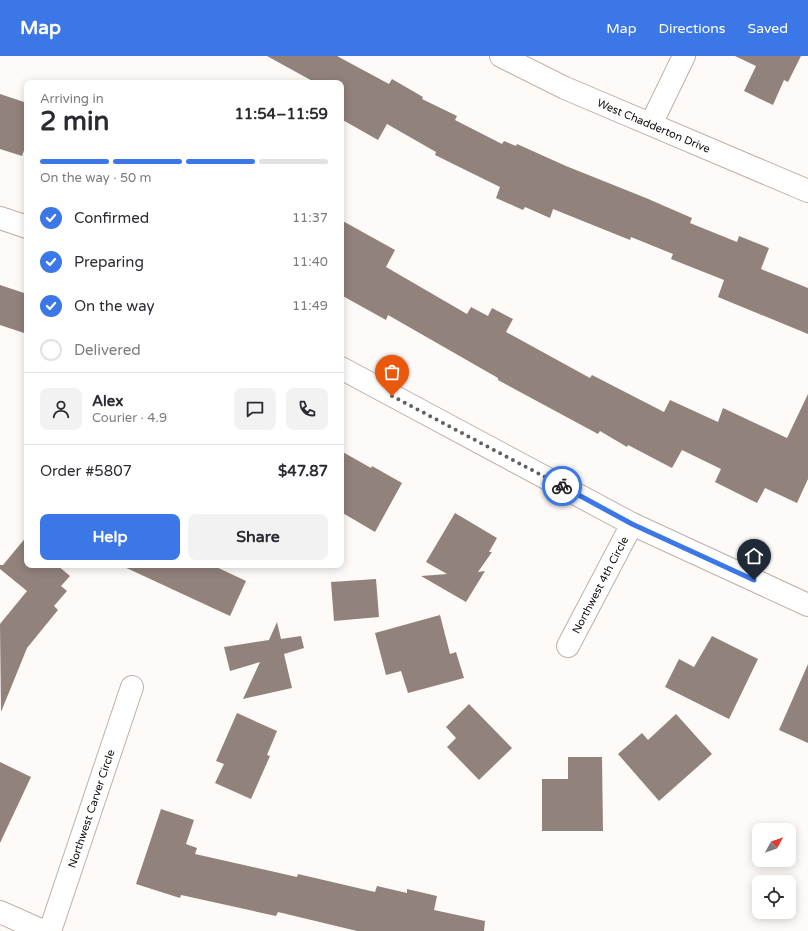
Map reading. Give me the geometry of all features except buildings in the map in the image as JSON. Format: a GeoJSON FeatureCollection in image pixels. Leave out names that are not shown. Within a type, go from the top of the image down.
{"type":"FeatureCollection","features":[{"type":"Feature","properties":{"kind":"street","name":"West Chadderton Drive"},"geometry":{"type":"LineString","coordinates":[[502,56],[565,88],[808,191]]}},
{"type":"Feature","properties":{"kind":"street"},"geometry":{"type":"LineString","coordinates":[[651,124],[684,56]]}},
{"type":"Feature","properties":{"kind":"street"},"geometry":{"type":"LineString","coordinates":[[0,218],[24,226]]}},
{"type":"Feature","properties":{"kind":"street"},"geometry":{"type":"LineString","coordinates":[[344,370],[632,524],[808,605]]}},
{"type":"Feature","properties":{"kind":"street","name":"Northwest 4th Circle"},"geometry":{"type":"LineString","coordinates":[[568,646],[632,524]]}},
{"type":"Feature","properties":{"kind":"street","name":"Northwest Carver Circle"},"geometry":{"type":"LineString","coordinates":[[50,931],[132,687]]}},
{"type":"Feature","properties":{"kind":"street"},"geometry":{"type":"LineString","coordinates":[[0,912],[43,931]]}},
{"type":"Feature","properties":{"kind":"way so far"},"geometry":{"type":"LineString","coordinates":[[392,396],[562,486]]}},
{"type":"Feature","properties":{"kind":"route"},"geometry":{"type":"LineString","coordinates":[[562,486],[632,524],[754,580]]}}]}
